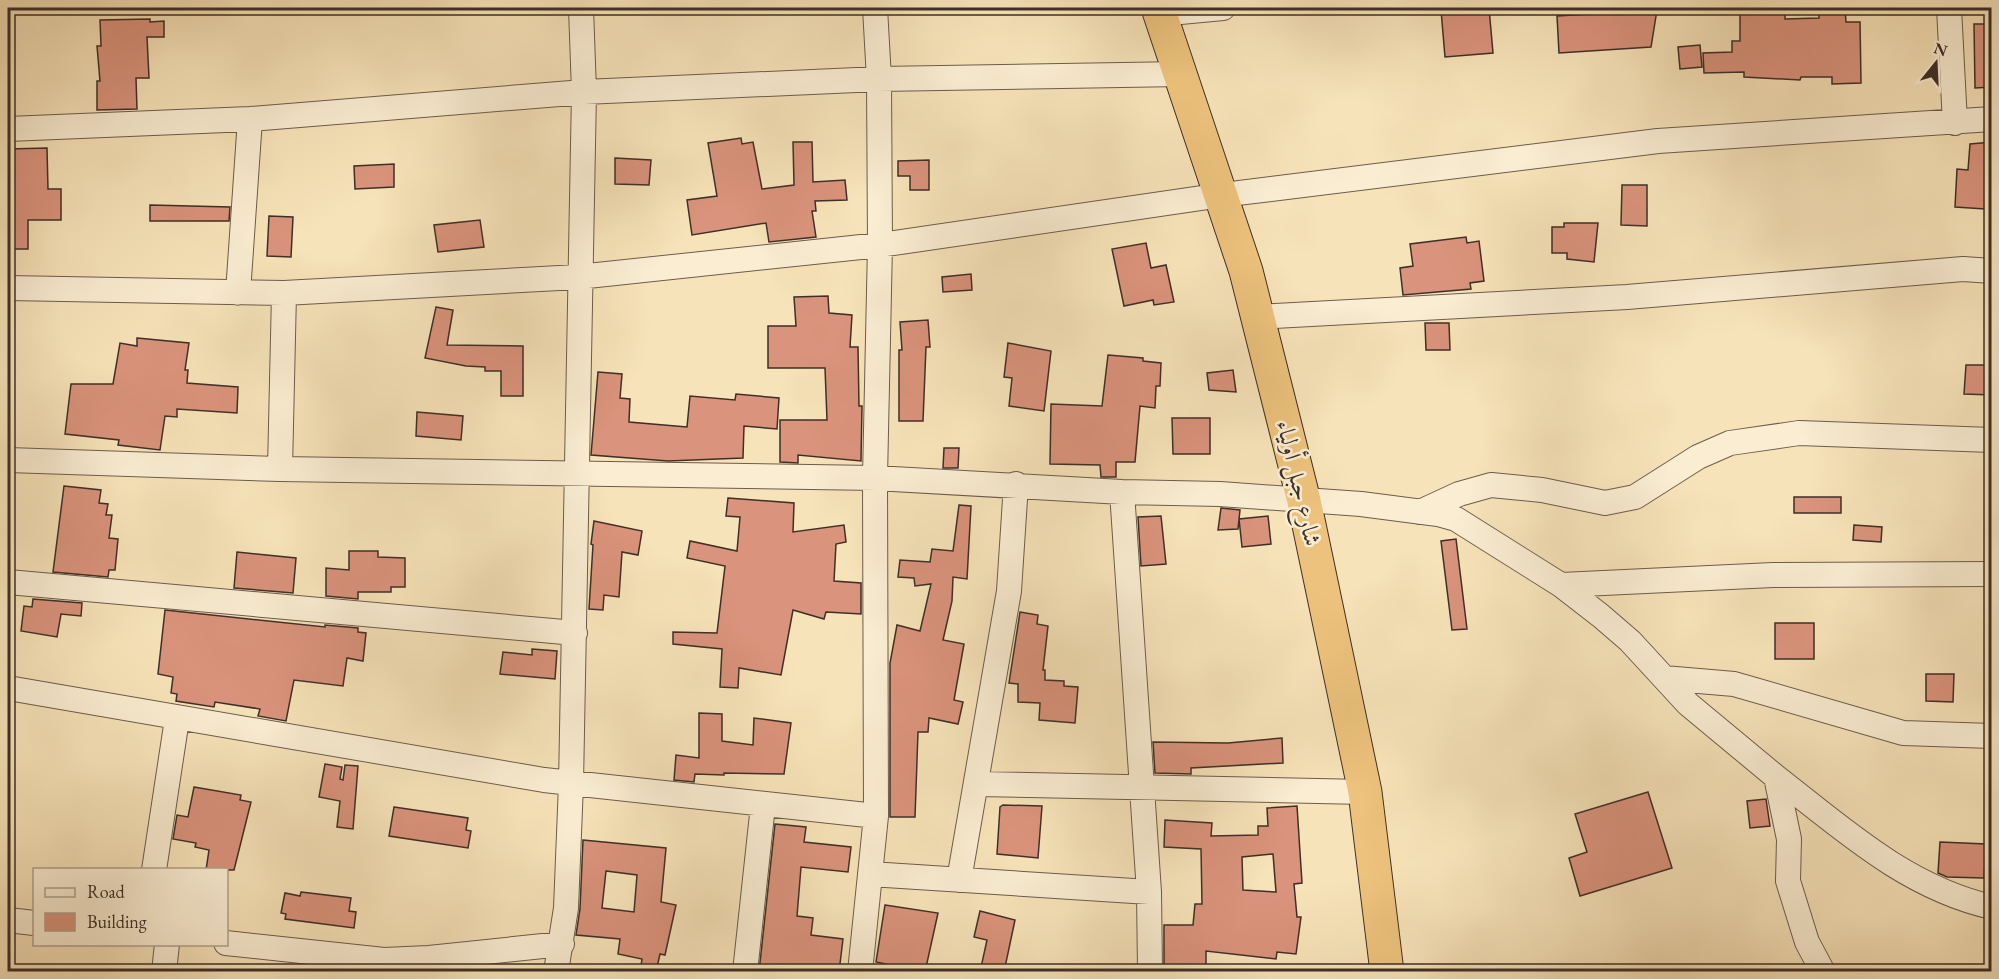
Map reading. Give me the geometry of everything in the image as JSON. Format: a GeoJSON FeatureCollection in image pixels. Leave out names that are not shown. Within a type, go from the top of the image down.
{"type":"FeatureCollection","features":[{"type":"Feature","properties":{"kind":"highway","name":"شارع جبل أولياء"},"geometry":{"type":"LineString","coordinates":[[1158,11],[1182,74],[1222,195],[1258,317],[1305,501],[1365,792],[1387,972]]}},
{"type":"Feature","properties":{"kind":"street"},"geometry":{"type":"LineString","coordinates":[[556,972],[562,944],[571,784],[575,633],[578,277],[584,92],[581,8]]}},
{"type":"Feature","properties":{"kind":"street"},"geometry":{"type":"LineString","coordinates":[[860,972],[876,816],[875,478],[880,245],[879,79],[875,8]]}},
{"type":"Feature","properties":{"kind":"street"},"geometry":{"type":"LineString","coordinates":[[1158,11],[1223,8]]}},
{"type":"Feature","properties":{"kind":"street"},"geometry":{"type":"LineString","coordinates":[[1949,8],[1955,123]]}},
{"type":"Feature","properties":{"kind":"street"},"geometry":{"type":"LineString","coordinates":[[8,129],[250,119],[584,92],[879,79],[1182,74]]}},
{"type":"Feature","properties":{"kind":"street"},"geometry":{"type":"LineString","coordinates":[[238,293],[250,119]]}},
{"type":"Feature","properties":{"kind":"street"},"geometry":{"type":"LineString","coordinates":[[8,288],[284,293],[578,277],[880,245],[1222,195],[1658,141],[1992,119]]}},
{"type":"Feature","properties":{"kind":"street"},"geometry":{"type":"LineString","coordinates":[[1258,317],[1627,297],[1964,269],[1992,271]]}},
{"type":"Feature","properties":{"kind":"street"},"geometry":{"type":"LineString","coordinates":[[280,469],[284,293]]}},
{"type":"Feature","properties":{"kind":"street"},"geometry":{"type":"LineString","coordinates":[[1420,512],[1459,494],[1491,485],[1542,490],[1605,503],[1635,497],[1698,457],[1730,443],[1799,433],[1992,440]]}},
{"type":"Feature","properties":{"kind":"street"},"geometry":{"type":"LineString","coordinates":[[8,460],[280,469],[875,478],[1016,484],[1122,492],[1220,494],[1361,504],[1438,514],[1456,519],[1561,585],[1630,641],[1688,704],[1864,846],[1918,881],[1962,900],[1992,908]]}},
{"type":"Feature","properties":{"kind":"street"},"geometry":{"type":"LineString","coordinates":[[959,880],[1009,591],[1016,484]]}},
{"type":"Feature","properties":{"kind":"street"},"geometry":{"type":"LineString","coordinates":[[1122,492],[1140,787],[1149,892],[1150,972]]}},
{"type":"Feature","properties":{"kind":"street"},"geometry":{"type":"LineString","coordinates":[[1561,585],[1773,575],[1992,574]]}},
{"type":"Feature","properties":{"kind":"street"},"geometry":{"type":"LineString","coordinates":[[8,582],[575,633]]}},
{"type":"Feature","properties":{"kind":"street"},"geometry":{"type":"LineString","coordinates":[[1664,678],[1734,684],[1903,733],[1992,736]]}},
{"type":"Feature","properties":{"kind":"street"},"geometry":{"type":"LineString","coordinates":[[8,688],[177,719],[571,784],[876,816]]}},
{"type":"Feature","properties":{"kind":"street"},"geometry":{"type":"LineString","coordinates":[[154,868],[177,719]]}},
{"type":"Feature","properties":{"kind":"street"},"geometry":{"type":"LineString","coordinates":[[1776,777],[1789,839],[1788,881],[1807,942],[1824,972]]}},
{"type":"Feature","properties":{"kind":"street"},"geometry":{"type":"LineString","coordinates":[[976,784],[1365,792]]}},
{"type":"Feature","properties":{"kind":"street"},"geometry":{"type":"LineString","coordinates":[[745,972],[763,805]]}},
{"type":"Feature","properties":{"kind":"street"},"geometry":{"type":"LineString","coordinates":[[870,874],[1149,892]]}},
{"type":"Feature","properties":{"kind":"street"},"geometry":{"type":"LineString","coordinates":[[8,920],[33,923]]}},
{"type":"Feature","properties":{"kind":"street"},"geometry":{"type":"LineString","coordinates":[[228,943],[384,960],[429,958],[562,944]]}},
{"type":"Feature","properties":{"kind":"street"},"geometry":{"type":"LineString","coordinates":[[164,972],[167,946]]}},
{"type":"Feature","properties":{"kind":"building"},"geometry":{"type":"Polygon","coordinates":[[[1489,8],[1493,53],[1445,57],[1441,10],[1489,8]]]}},
{"type":"Feature","properties":{"kind":"building"},"geometry":{"type":"Polygon","coordinates":[[[1740,8],[1785,8],[1785,19],[1819,18],[1819,8],[1845,8],[1846,22],[1860,22],[1861,83],[1832,84],[1832,77],[1801,77],[1800,80],[1744,77],[1744,72],[1704,73],[1703,53],[1732,52],[1732,41],[1740,41],[1740,8]]]}},
{"type":"Feature","properties":{"kind":"building"},"geometry":{"type":"Polygon","coordinates":[[[1657,10],[1651,47],[1559,53],[1557,16],[1657,10]]]}},
{"type":"Feature","properties":{"kind":"building"},"geometry":{"type":"Polygon","coordinates":[[[150,19],[150,22],[164,21],[164,37],[147,37],[149,78],[136,78],[137,109],[97,110],[97,81],[100,81],[97,46],[101,46],[100,20],[150,19]]]}},
{"type":"Feature","properties":{"kind":"building"},"geometry":{"type":"Polygon","coordinates":[[[1974,24],[1992,24],[1992,87],[1975,88],[1974,24]]]}},
{"type":"Feature","properties":{"kind":"building"},"geometry":{"type":"Polygon","coordinates":[[[1700,45],[1702,67],[1680,69],[1678,47],[1700,45]]]}},
{"type":"Feature","properties":{"kind":"building"},"geometry":{"type":"Polygon","coordinates":[[[741,138],[742,144],[753,142],[762,189],[794,185],[793,142],[812,142],[813,182],[845,180],[847,200],[815,201],[816,211],[812,211],[816,237],[769,242],[766,223],[692,235],[687,200],[717,196],[708,143],[741,138]]]}},
{"type":"Feature","properties":{"kind":"building"},"geometry":{"type":"Polygon","coordinates":[[[1992,142],[1992,206],[1985,205],[1985,209],[1955,207],[1957,169],[1968,170],[1970,144],[1992,142]]]}},
{"type":"Feature","properties":{"kind":"building"},"geometry":{"type":"Polygon","coordinates":[[[47,148],[48,189],[61,189],[61,220],[28,220],[28,249],[8,249],[8,149],[47,148]]]}},
{"type":"Feature","properties":{"kind":"building"},"geometry":{"type":"Polygon","coordinates":[[[615,158],[651,160],[649,185],[615,184],[615,158]]]}},
{"type":"Feature","properties":{"kind":"building"},"geometry":{"type":"Polygon","coordinates":[[[929,160],[929,190],[910,190],[910,176],[898,176],[898,161],[929,160]]]}},
{"type":"Feature","properties":{"kind":"building"},"geometry":{"type":"Polygon","coordinates":[[[394,164],[394,187],[355,189],[354,166],[394,164]]]}},
{"type":"Feature","properties":{"kind":"building"},"geometry":{"type":"Polygon","coordinates":[[[1622,185],[1647,185],[1647,226],[1621,225],[1622,185]]]}},
{"type":"Feature","properties":{"kind":"building"},"geometry":{"type":"Polygon","coordinates":[[[150,205],[230,207],[229,221],[150,221],[150,205]]]}},
{"type":"Feature","properties":{"kind":"building"},"geometry":{"type":"Polygon","coordinates":[[[269,216],[293,217],[291,257],[267,256],[269,216]]]}},
{"type":"Feature","properties":{"kind":"building"},"geometry":{"type":"Polygon","coordinates":[[[480,220],[484,247],[438,252],[434,225],[480,220]]]}},
{"type":"Feature","properties":{"kind":"building"},"geometry":{"type":"Polygon","coordinates":[[[1564,223],[1598,223],[1594,262],[1567,259],[1567,253],[1552,253],[1552,227],[1564,227],[1564,223]]]}},
{"type":"Feature","properties":{"kind":"building"},"geometry":{"type":"Polygon","coordinates":[[[1466,237],[1467,243],[1479,241],[1484,281],[1470,283],[1471,289],[1403,295],[1400,268],[1413,266],[1410,244],[1466,237]]]}},
{"type":"Feature","properties":{"kind":"building"},"geometry":{"type":"Polygon","coordinates":[[[1146,243],[1151,268],[1166,265],[1174,302],[1154,305],[1153,300],[1124,306],[1112,249],[1146,243]]]}},
{"type":"Feature","properties":{"kind":"building"},"geometry":{"type":"Polygon","coordinates":[[[971,274],[972,290],[943,292],[942,277],[971,274]]]}},
{"type":"Feature","properties":{"kind":"building"},"geometry":{"type":"Polygon","coordinates":[[[828,296],[829,313],[852,315],[850,347],[858,347],[859,406],[862,406],[861,461],[798,455],[798,463],[780,462],[780,420],[827,420],[825,368],[768,368],[768,326],[796,326],[794,297],[828,296]]]}},
{"type":"Feature","properties":{"kind":"building"},"geometry":{"type":"Polygon","coordinates":[[[436,307],[453,310],[447,345],[523,346],[523,396],[501,396],[501,371],[485,371],[485,367],[466,366],[425,358],[436,307]]]}},
{"type":"Feature","properties":{"kind":"building"},"geometry":{"type":"Polygon","coordinates":[[[928,320],[930,347],[926,347],[923,421],[899,421],[899,350],[902,350],[900,322],[928,320]]]}},
{"type":"Feature","properties":{"kind":"building"},"geometry":{"type":"Polygon","coordinates":[[[1425,323],[1449,323],[1450,350],[1426,350],[1425,323]]]}},
{"type":"Feature","properties":{"kind":"building"},"geometry":{"type":"Polygon","coordinates":[[[137,338],[189,343],[185,370],[188,370],[187,383],[238,387],[237,413],[177,409],[177,417],[165,416],[160,450],[118,445],[119,440],[65,434],[71,384],[113,384],[120,343],[137,346],[137,338]]]}},
{"type":"Feature","properties":{"kind":"building"},"geometry":{"type":"Polygon","coordinates":[[[1008,343],[1051,351],[1044,411],[1009,406],[1012,378],[1004,377],[1008,343]]]}},
{"type":"Feature","properties":{"kind":"building"},"geometry":{"type":"Polygon","coordinates":[[[1108,355],[1143,358],[1143,361],[1161,363],[1160,386],[1156,386],[1155,408],[1140,406],[1135,462],[1116,462],[1116,477],[1101,477],[1100,465],[1050,464],[1051,404],[1102,406],[1108,355]]]}},
{"type":"Feature","properties":{"kind":"building"},"geometry":{"type":"Polygon","coordinates":[[[1966,365],[1992,365],[1992,395],[1964,394],[1966,365]]]}},
{"type":"Feature","properties":{"kind":"building"},"geometry":{"type":"Polygon","coordinates":[[[1233,370],[1236,392],[1209,390],[1207,373],[1233,370]]]}},
{"type":"Feature","properties":{"kind":"building"},"geometry":{"type":"Polygon","coordinates":[[[598,372],[622,374],[620,398],[630,399],[629,422],[687,427],[690,396],[735,400],[736,394],[779,398],[777,429],[744,426],[743,458],[668,461],[591,455],[598,372]]]}},
{"type":"Feature","properties":{"kind":"building"},"geometry":{"type":"Polygon","coordinates":[[[417,412],[463,416],[461,440],[416,436],[417,412]]]}},
{"type":"Feature","properties":{"kind":"building"},"geometry":{"type":"Polygon","coordinates":[[[1172,418],[1210,418],[1210,454],[1173,454],[1172,418]]]}},
{"type":"Feature","properties":{"kind":"building"},"geometry":{"type":"Polygon","coordinates":[[[944,448],[959,448],[958,468],[943,468],[944,448]]]}},
{"type":"Feature","properties":{"kind":"building"},"geometry":{"type":"Polygon","coordinates":[[[64,486],[101,490],[99,503],[108,504],[106,515],[112,515],[109,538],[118,539],[115,570],[109,570],[108,577],[53,572],[64,486]]]}},
{"type":"Feature","properties":{"kind":"building"},"geometry":{"type":"Polygon","coordinates":[[[1794,497],[1841,497],[1841,513],[1794,513],[1794,497]]]}},
{"type":"Feature","properties":{"kind":"building"},"geometry":{"type":"Polygon","coordinates":[[[728,498],[794,503],[793,532],[844,525],[846,542],[836,544],[834,581],[861,583],[861,614],[826,612],[824,619],[793,610],[781,675],[739,668],[738,688],[720,687],[722,649],[673,644],[673,632],[717,633],[725,566],[687,558],[690,541],[737,551],[740,517],[726,516],[728,498]]]}},
{"type":"Feature","properties":{"kind":"building"},"geometry":{"type":"Polygon","coordinates":[[[959,505],[971,506],[967,579],[953,577],[952,601],[943,640],[964,644],[954,700],[963,702],[958,724],[929,718],[928,732],[918,732],[915,817],[890,817],[890,663],[897,625],[920,631],[931,584],[915,586],[914,578],[898,577],[900,560],[930,562],[932,549],[953,551],[959,505]]]}},
{"type":"Feature","properties":{"kind":"building"},"geometry":{"type":"Polygon","coordinates":[[[1221,508],[1240,510],[1238,529],[1218,530],[1221,508]]]}},
{"type":"Feature","properties":{"kind":"building"},"geometry":{"type":"Polygon","coordinates":[[[1161,516],[1166,564],[1141,566],[1138,517],[1161,516]]]}},
{"type":"Feature","properties":{"kind":"building"},"geometry":{"type":"Polygon","coordinates":[[[1268,516],[1271,544],[1242,547],[1239,519],[1268,516]]]}},
{"type":"Feature","properties":{"kind":"building"},"geometry":{"type":"Polygon","coordinates":[[[594,521],[642,531],[638,555],[622,552],[619,597],[604,595],[603,610],[589,609],[594,521]]]}},
{"type":"Feature","properties":{"kind":"building"},"geometry":{"type":"Polygon","coordinates":[[[1854,525],[1882,527],[1881,542],[1853,540],[1854,525]]]}},
{"type":"Feature","properties":{"kind":"building"},"geometry":{"type":"Polygon","coordinates":[[[1456,539],[1467,629],[1452,630],[1441,541],[1456,539]]]}},
{"type":"Feature","properties":{"kind":"building"},"geometry":{"type":"Polygon","coordinates":[[[349,551],[378,551],[378,557],[405,558],[405,587],[391,587],[391,592],[358,592],[358,599],[326,596],[326,568],[349,570],[349,551]]]}},
{"type":"Feature","properties":{"kind":"building"},"geometry":{"type":"Polygon","coordinates":[[[237,552],[296,558],[293,593],[234,588],[237,552]]]}},
{"type":"Feature","properties":{"kind":"building"},"geometry":{"type":"Polygon","coordinates":[[[33,599],[82,603],[81,616],[61,614],[57,637],[21,631],[24,606],[32,607],[33,599]]]}},
{"type":"Feature","properties":{"kind":"building"},"geometry":{"type":"Polygon","coordinates":[[[165,610],[325,627],[325,625],[358,628],[358,632],[366,633],[363,661],[347,658],[343,686],[294,680],[286,721],[258,716],[260,709],[215,702],[214,707],[176,701],[177,694],[171,693],[173,677],[158,674],[165,610]]]}},
{"type":"Feature","properties":{"kind":"building"},"geometry":{"type":"Polygon","coordinates":[[[1020,612],[1038,615],[1037,624],[1048,626],[1043,670],[1045,670],[1045,680],[1064,681],[1064,686],[1078,687],[1075,723],[1039,720],[1040,703],[1018,702],[1018,684],[1009,683],[1020,612]]]}},
{"type":"Feature","properties":{"kind":"building"},"geometry":{"type":"Polygon","coordinates":[[[1775,623],[1814,623],[1814,659],[1775,659],[1775,623]]]}},
{"type":"Feature","properties":{"kind":"building"},"geometry":{"type":"Polygon","coordinates":[[[532,649],[557,651],[555,679],[500,674],[503,652],[532,655],[532,649]]]}},
{"type":"Feature","properties":{"kind":"building"},"geometry":{"type":"Polygon","coordinates":[[[1926,674],[1954,674],[1953,702],[1926,701],[1926,674]]]}},
{"type":"Feature","properties":{"kind":"building"},"geometry":{"type":"Polygon","coordinates":[[[699,713],[722,714],[722,741],[753,745],[754,718],[791,723],[784,774],[695,774],[694,782],[674,780],[676,755],[699,758],[699,713]]]}},
{"type":"Feature","properties":{"kind":"building"},"geometry":{"type":"Polygon","coordinates":[[[1282,738],[1283,763],[1191,768],[1191,774],[1155,773],[1153,742],[1228,743],[1282,738]]]}},
{"type":"Feature","properties":{"kind":"building"},"geometry":{"type":"Polygon","coordinates":[[[325,764],[342,767],[340,779],[343,780],[345,765],[358,766],[353,829],[337,827],[340,801],[319,797],[325,764]]]}},
{"type":"Feature","properties":{"kind":"building"},"geometry":{"type":"Polygon","coordinates":[[[194,787],[241,795],[240,800],[251,802],[234,870],[206,868],[209,850],[195,847],[196,843],[173,839],[177,815],[188,817],[194,787]]]}},
{"type":"Feature","properties":{"kind":"building"},"geometry":{"type":"Polygon","coordinates":[[[1648,792],[1672,868],[1580,896],[1569,858],[1587,852],[1575,814],[1648,792]]]}},
{"type":"Feature","properties":{"kind":"building"},"geometry":{"type":"Polygon","coordinates":[[[1766,799],[1770,826],[1750,828],[1747,801],[1766,799]]]}},
{"type":"Feature","properties":{"kind":"building"},"geometry":{"type":"Polygon","coordinates":[[[1003,805],[1042,806],[1038,858],[997,854],[1000,807],[1003,805]]]}},
{"type":"Feature","properties":{"kind":"building"},"geometry":{"type":"Polygon","coordinates":[[[1297,806],[1302,883],[1294,884],[1297,917],[1301,917],[1296,954],[1277,952],[1276,959],[1206,951],[1206,972],[1164,972],[1164,925],[1193,925],[1195,904],[1202,904],[1201,849],[1164,847],[1165,820],[1212,823],[1211,836],[1258,835],[1258,826],[1268,826],[1267,808],[1297,806]],[[1273,854],[1242,857],[1243,890],[1276,892],[1273,854]]]}},
{"type":"Feature","properties":{"kind":"building"},"geometry":{"type":"Polygon","coordinates":[[[394,807],[468,818],[466,830],[471,831],[468,848],[389,836],[394,807]]]}},
{"type":"Feature","properties":{"kind":"building"},"geometry":{"type":"Polygon","coordinates":[[[775,824],[806,827],[804,842],[851,847],[848,872],[801,867],[797,916],[813,918],[811,935],[843,939],[839,972],[759,972],[775,824]]]}},
{"type":"Feature","properties":{"kind":"building"},"geometry":{"type":"Polygon","coordinates":[[[583,840],[666,848],[661,902],[676,905],[665,955],[660,954],[656,972],[640,972],[642,959],[618,954],[620,939],[576,935],[580,909],[583,840]],[[606,871],[602,908],[634,912],[637,875],[606,871]]]}},
{"type":"Feature","properties":{"kind":"building"},"geometry":{"type":"Polygon","coordinates":[[[1940,842],[1986,844],[1984,878],[1947,877],[1938,873],[1940,842]]]}},
{"type":"Feature","properties":{"kind":"building"},"geometry":{"type":"Polygon","coordinates":[[[301,892],[351,898],[349,911],[356,912],[354,928],[285,919],[286,914],[281,913],[285,893],[300,896],[301,892]]]}},
{"type":"Feature","properties":{"kind":"building"},"geometry":{"type":"Polygon","coordinates":[[[885,905],[938,913],[925,972],[889,972],[891,965],[876,962],[885,905]]]}},
{"type":"Feature","properties":{"kind":"building"},"geometry":{"type":"Polygon","coordinates":[[[980,911],[1015,920],[1004,972],[980,972],[987,940],[974,937],[980,911]]]}}]}
